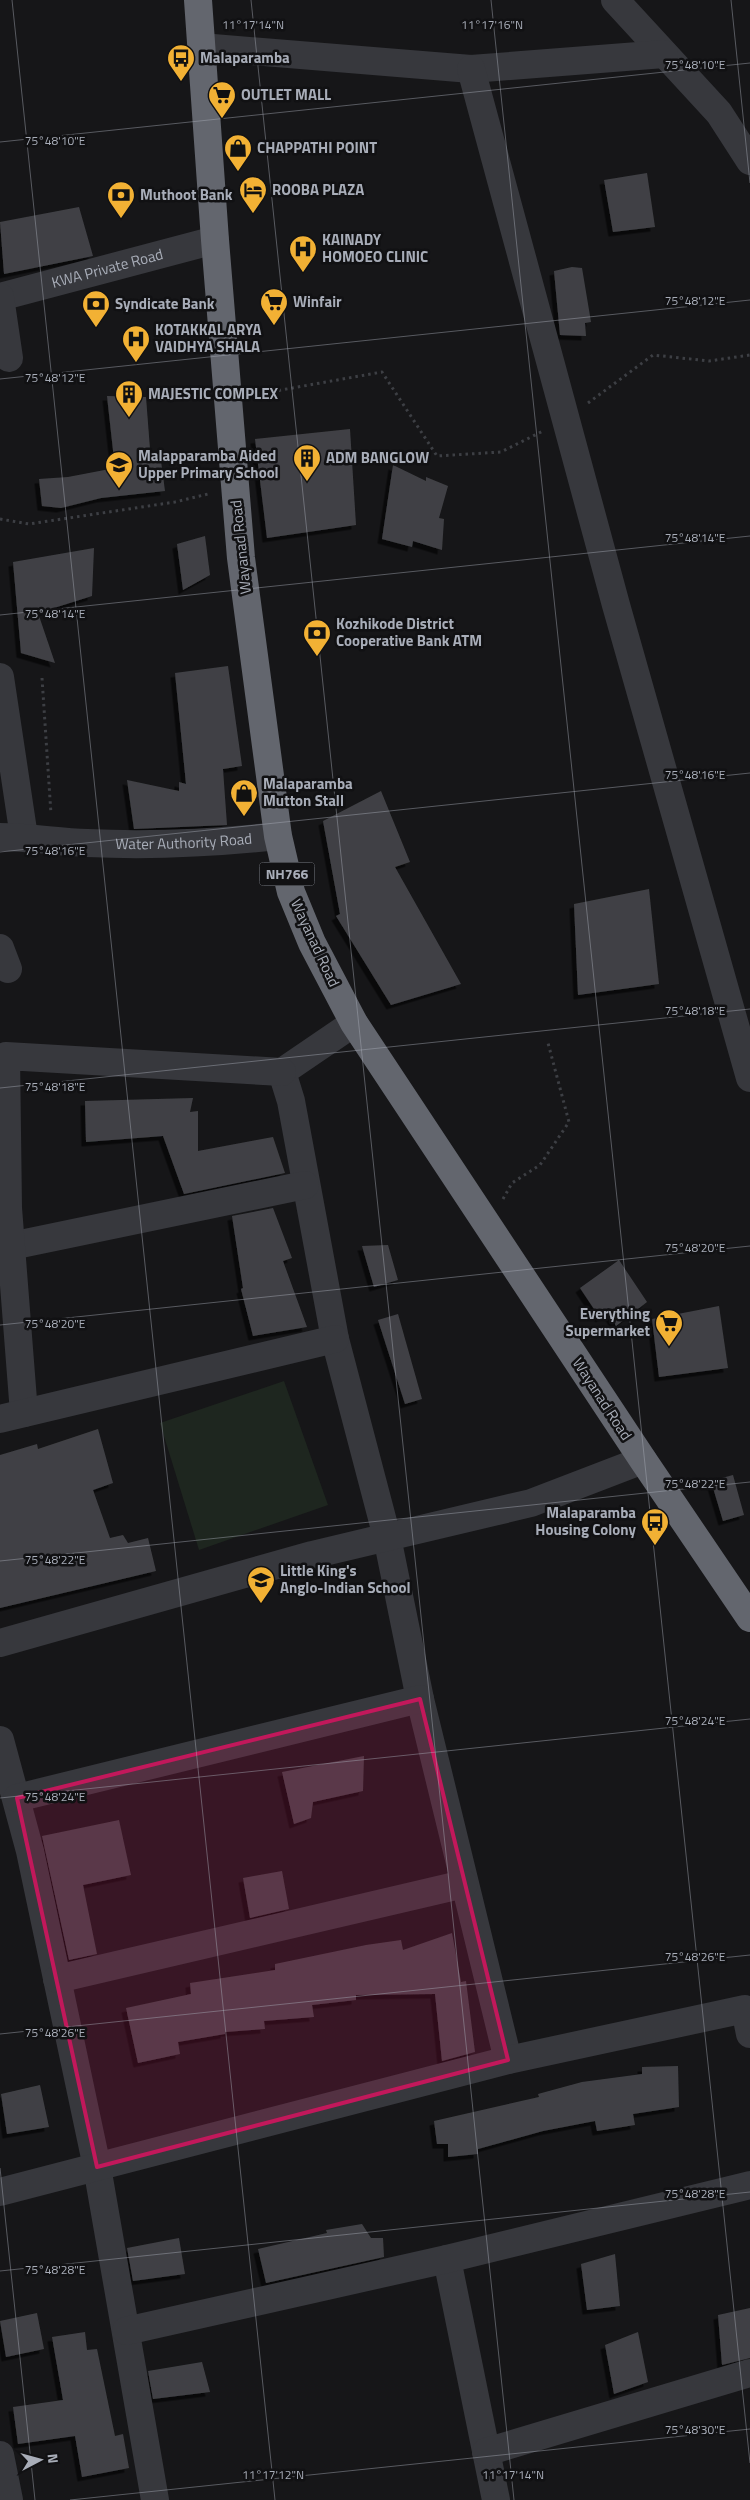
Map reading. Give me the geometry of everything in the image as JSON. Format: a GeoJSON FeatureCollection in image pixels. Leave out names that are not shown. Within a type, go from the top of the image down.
{"type":"FeatureCollection","features":[{"type":"Feature","properties":{"kind":"highway","name":"Wayanad Road"},"geometry":{"type":"LineString","coordinates":[[198,0],[241,558],[278,836],[291,892],[312,943],[354,1023],[642,1460],[750,1618]]}},
{"type":"Feature","properties":{"kind":"street"},"geometry":{"type":"LineString","coordinates":[[615,0],[719,114],[750,161]]}},
{"type":"Feature","properties":{"kind":"street"},"geometry":{"type":"LineString","coordinates":[[201,47],[471,69],[664,54]]}},
{"type":"Feature","properties":{"kind":"street"},"geometry":{"type":"LineString","coordinates":[[471,69],[566,420],[750,1078]]}},
{"type":"Feature","properties":{"kind":"street","name":"KWA Private Road"},"geometry":{"type":"LineString","coordinates":[[0,297],[215,240]]}},
{"type":"Feature","properties":{"kind":"street"},"geometry":{"type":"LineString","coordinates":[[0,297],[9,358]]}},
{"type":"Feature","properties":{"kind":"street"},"geometry":{"type":"LineString","coordinates":[[0,677],[12,837]]}},
{"type":"Feature","properties":{"kind":"street","name":"Water Authority Road"},"geometry":{"type":"LineString","coordinates":[[12,837],[88,843],[202,844],[278,836]]}},
{"type":"Feature","properties":{"kind":"street"},"geometry":{"type":"LineString","coordinates":[[335,1339],[12,1416],[11,1246],[8,1208],[6,1056],[282,1072],[354,1023]]}},
{"type":"Feature","properties":{"kind":"street"},"geometry":{"type":"LineString","coordinates":[[282,1072],[291,1101],[305,1185],[335,1339],[387,1537],[420,1699],[508,2060]]}},
{"type":"Feature","properties":{"kind":"street"},"geometry":{"type":"LineString","coordinates":[[11,1246],[305,1185]]}},
{"type":"Feature","properties":{"kind":"street"},"geometry":{"type":"LineString","coordinates":[[0,1643],[312,1555],[531,1503],[642,1460]]}},
{"type":"Feature","properties":{"kind":"street"},"geometry":{"type":"LineString","coordinates":[[17,1798],[420,1699]]}},
{"type":"Feature","properties":{"kind":"street"},"geometry":{"type":"LineString","coordinates":[[0,1740],[17,1798],[97,2167],[155,2500]]}},
{"type":"Feature","properties":{"kind":"street"},"geometry":{"type":"LineString","coordinates":[[57,1979],[464,1884]]}},
{"type":"Feature","properties":{"kind":"street"},"geometry":{"type":"LineString","coordinates":[[0,2192],[508,2060],[745,2009],[750,2034]]}},
{"type":"Feature","properties":{"kind":"street"},"geometry":{"type":"LineString","coordinates":[[126,2331],[447,2259],[750,2185]]}},
{"type":"Feature","properties":{"kind":"street"},"geometry":{"type":"LineString","coordinates":[[447,2259],[496,2500]]}},
{"type":"Feature","properties":{"kind":"street"},"geometry":{"type":"LineString","coordinates":[[486,2452],[750,2373]]}},
{"type":"Feature","properties":{"kind":"street"},"geometry":{"type":"LineString","coordinates":[[0,2455],[10,2500]]}},
{"type":"Feature","properties":{"kind":"path"},"geometry":{"type":"LineString","coordinates":[[228,399],[382,372],[437,456],[501,452],[566,420],[653,355],[709,362],[750,355]]}},
{"type":"Feature","properties":{"kind":"path"},"geometry":{"type":"LineString","coordinates":[[0,518],[29,524],[175,502],[216,493]]}},
{"type":"Feature","properties":{"kind":"path"},"geometry":{"type":"LineString","coordinates":[[42,678],[52,840]]}},
{"type":"Feature","properties":{"kind":"path"},"geometry":{"type":"LineString","coordinates":[[489,1227],[512,1183],[540,1165],[569,1122],[548,1043]]}},
{"type":"Feature","properties":{"kind":"highlighted area"},"geometry":{"type":"Polygon","coordinates":[[[420,1699],[508,2060],[97,2167],[17,1798],[420,1699]]]}},
{"type":"Feature","properties":{"kind":"shaded area"},"geometry":{"type":"Polygon","coordinates":[[[284,1381],[328,1505],[199,1550],[160,1423],[284,1381]]]}},
{"type":"Feature","properties":{"kind":"building"},"geometry":{"type":"Polygon","coordinates":[[[647,173],[655,227],[613,232],[604,180],[647,173]]]}},
{"type":"Feature","properties":{"kind":"building"},"geometry":{"type":"Polygon","coordinates":[[[79,207],[93,256],[4,274],[0,222],[79,207]]]}},
{"type":"Feature","properties":{"kind":"building"},"geometry":{"type":"Polygon","coordinates":[[[572,267],[582,268],[591,322],[585,323],[586,336],[560,335],[554,271],[572,267]]]}},
{"type":"Feature","properties":{"kind":"building"},"geometry":{"type":"Polygon","coordinates":[[[107,396],[146,397],[151,462],[161,461],[165,491],[101,498],[61,508],[42,506],[39,479],[68,477],[115,468],[107,396]]]}},
{"type":"Feature","properties":{"kind":"building","name":"ADM BANGLOW"},"geometry":{"type":"Polygon","coordinates":[[[350,429],[356,525],[267,538],[255,439],[350,429]]]}},
{"type":"Feature","properties":{"kind":"building"},"geometry":{"type":"Polygon","coordinates":[[[393,465],[426,481],[426,477],[448,486],[439,518],[444,519],[442,550],[413,541],[412,547],[382,539],[393,465]]]}},
{"type":"Feature","properties":{"kind":"building"},"geometry":{"type":"Polygon","coordinates":[[[205,536],[210,575],[183,590],[177,544],[205,536]]]}},
{"type":"Feature","properties":{"kind":"building"},"geometry":{"type":"Polygon","coordinates":[[[94,548],[92,596],[38,613],[55,663],[21,653],[13,562],[94,548]]]}},
{"type":"Feature","properties":{"kind":"building"},"geometry":{"type":"Polygon","coordinates":[[[228,666],[242,766],[223,769],[227,825],[134,829],[127,780],[179,791],[179,782],[186,784],[175,673],[228,666]]]}},
{"type":"Feature","properties":{"kind":"building"},"geometry":{"type":"Polygon","coordinates":[[[381,791],[410,862],[395,867],[461,984],[391,1005],[336,916],[340,914],[323,821],[381,791]]]}},
{"type":"Feature","properties":{"kind":"building"},"geometry":{"type":"Polygon","coordinates":[[[649,889],[659,984],[578,995],[574,904],[649,889]]]}},
{"type":"Feature","properties":{"kind":"building"},"geometry":{"type":"Polygon","coordinates":[[[193,1098],[190,1112],[198,1111],[198,1151],[273,1137],[285,1173],[184,1194],[163,1136],[86,1142],[85,1101],[193,1098]]]}},
{"type":"Feature","properties":{"kind":"building"},"geometry":{"type":"Polygon","coordinates":[[[273,1208],[292,1258],[283,1261],[307,1327],[253,1336],[241,1289],[243,1288],[232,1216],[273,1208]]]}},
{"type":"Feature","properties":{"kind":"building"},"geometry":{"type":"Polygon","coordinates":[[[388,1245],[398,1280],[374,1287],[362,1246],[388,1245]]]}},
{"type":"Feature","properties":{"kind":"building"},"geometry":{"type":"Polygon","coordinates":[[[619,1260],[647,1302],[616,1326],[608,1313],[600,1318],[580,1288],[619,1260]]]}},
{"type":"Feature","properties":{"kind":"building"},"geometry":{"type":"Polygon","coordinates":[[[719,1306],[728,1368],[659,1377],[652,1319],[719,1306]]]}},
{"type":"Feature","properties":{"kind":"building"},"geometry":{"type":"Polygon","coordinates":[[[398,1314],[422,1399],[405,1404],[378,1320],[398,1314]]]}},
{"type":"Feature","properties":{"kind":"building"},"geometry":{"type":"Polygon","coordinates":[[[98,1429],[113,1483],[93,1490],[110,1538],[123,1535],[128,1543],[148,1538],[156,1571],[0,1608],[0,1455],[37,1444],[38,1449],[98,1429]]]}},
{"type":"Feature","properties":{"kind":"building"},"geometry":{"type":"Polygon","coordinates":[[[733,1475],[744,1515],[723,1521],[711,1481],[733,1475]]]}},
{"type":"Feature","properties":{"kind":"building"},"geometry":{"type":"Polygon","coordinates":[[[364,1756],[363,1791],[313,1802],[311,1818],[294,1824],[282,1772],[364,1756]]]}},
{"type":"Feature","properties":{"kind":"building"},"geometry":{"type":"Polygon","coordinates":[[[119,1820],[131,1875],[83,1885],[97,1954],[69,1960],[42,1836],[119,1820]]]}},
{"type":"Feature","properties":{"kind":"building"},"geometry":{"type":"Polygon","coordinates":[[[282,1871],[289,1909],[250,1918],[243,1878],[282,1871]]]}},
{"type":"Feature","properties":{"kind":"building"},"geometry":{"type":"Polygon","coordinates":[[[452,1933],[461,1982],[466,1981],[475,2052],[442,2061],[435,1994],[356,1995],[356,2000],[312,2005],[314,2017],[264,2021],[265,2029],[225,2032],[225,2034],[178,2042],[180,2054],[138,2063],[126,2008],[191,1994],[190,1983],[275,1970],[275,1964],[366,1945],[401,1940],[403,1950],[452,1933]]]}},
{"type":"Feature","properties":{"kind":"building"},"geometry":{"type":"Polygon","coordinates":[[[678,2066],[679,2107],[633,2114],[635,2125],[597,2131],[595,2121],[543,2131],[478,2149],[478,2154],[448,2157],[448,2144],[437,2144],[434,2121],[539,2097],[538,2094],[582,2082],[642,2074],[642,2067],[678,2066]]]}},
{"type":"Feature","properties":{"kind":"building"},"geometry":{"type":"Polygon","coordinates":[[[40,2085],[49,2127],[7,2134],[1,2094],[40,2085]]]}},
{"type":"Feature","properties":{"kind":"building"},"geometry":{"type":"Polygon","coordinates":[[[362,2224],[371,2238],[383,2238],[384,2257],[266,2283],[258,2249],[327,2233],[326,2230],[362,2224]]]}},
{"type":"Feature","properties":{"kind":"building"},"geometry":{"type":"Polygon","coordinates":[[[179,2238],[185,2274],[133,2281],[127,2248],[179,2238]]]}},
{"type":"Feature","properties":{"kind":"building"},"geometry":{"type":"Polygon","coordinates":[[[615,2254],[620,2306],[587,2310],[581,2264],[615,2254]]]}},
{"type":"Feature","properties":{"kind":"building"},"geometry":{"type":"Polygon","coordinates":[[[750,2308],[750,2358],[722,2365],[718,2315],[750,2308]]]}},
{"type":"Feature","properties":{"kind":"building"},"geometry":{"type":"Polygon","coordinates":[[[37,2313],[44,2349],[6,2357],[0,2321],[37,2313]]]}},
{"type":"Feature","properties":{"kind":"building"},"geometry":{"type":"Polygon","coordinates":[[[85,2332],[87,2350],[97,2349],[115,2436],[123,2434],[129,2468],[82,2477],[75,2436],[18,2444],[13,2407],[63,2400],[52,2337],[85,2332]]]}},
{"type":"Feature","properties":{"kind":"building"},"geometry":{"type":"Polygon","coordinates":[[[638,2332],[648,2382],[614,2394],[605,2345],[638,2332]]]}},
{"type":"Feature","properties":{"kind":"building"},"geometry":{"type":"Polygon","coordinates":[[[202,2362],[210,2392],[153,2399],[148,2371],[202,2362]]]}},
{"type":"Feature","properties":{"kind":"place","name":"Malaparamba"},"geometry":{"type":"Point","coordinates":[181,82]}},
{"type":"Feature","properties":{"kind":"place","name":"OUTLET MALL"},"geometry":{"type":"Point","coordinates":[222,119]}},
{"type":"Feature","properties":{"kind":"place","name":"CHAPPATHI POINT"},"geometry":{"type":"Point","coordinates":[238,172]}},
{"type":"Feature","properties":{"kind":"place","name":"ROOBA PLAZA"},"geometry":{"type":"Point","coordinates":[253,214]}},
{"type":"Feature","properties":{"kind":"place","name":"Muthoot Bank"},"geometry":{"type":"Point","coordinates":[121,219]}},
{"type":"Feature","properties":{"kind":"place","name":"KAINADY HOMOEO CLINIC"},"geometry":{"type":"Point","coordinates":[303,273]}},
{"type":"Feature","properties":{"kind":"place","name":"Winfair"},"geometry":{"type":"Point","coordinates":[274,326]}},
{"type":"Feature","properties":{"kind":"place","name":"Syndicate Bank"},"geometry":{"type":"Point","coordinates":[96,328]}},
{"type":"Feature","properties":{"kind":"place","name":"KOTAKKAL ARYA VAIDHYA SHALA"},"geometry":{"type":"Point","coordinates":[136,363]}},
{"type":"Feature","properties":{"kind":"place","name":"MAJESTIC COMPLEX"},"geometry":{"type":"Point","coordinates":[129,418]}},
{"type":"Feature","properties":{"kind":"place","name":"ADM BANGLOW"},"geometry":{"type":"Point","coordinates":[307,482]}},
{"type":"Feature","properties":{"kind":"place","name":"Malapparamba Aided Upper Primary School"},"geometry":{"type":"Point","coordinates":[119,489]}},
{"type":"Feature","properties":{"kind":"place","name":"Kozhikode District Cooperative Bank ATM"},"geometry":{"type":"Point","coordinates":[317,657]}},
{"type":"Feature","properties":{"kind":"place","name":"Malaparamba Mutton Stall"},"geometry":{"type":"Point","coordinates":[244,817]}},
{"type":"Feature","properties":{"kind":"place","name":"Everything Supermarket"},"geometry":{"type":"Point","coordinates":[669,1347]}},
{"type":"Feature","properties":{"kind":"place","name":"Malaparamba Housing Colony"},"geometry":{"type":"Point","coordinates":[655,1546]}},
{"type":"Feature","properties":{"kind":"place","name":"Little King's Anglo-Indian School"},"geometry":{"type":"Point","coordinates":[261,1604]}}]}
